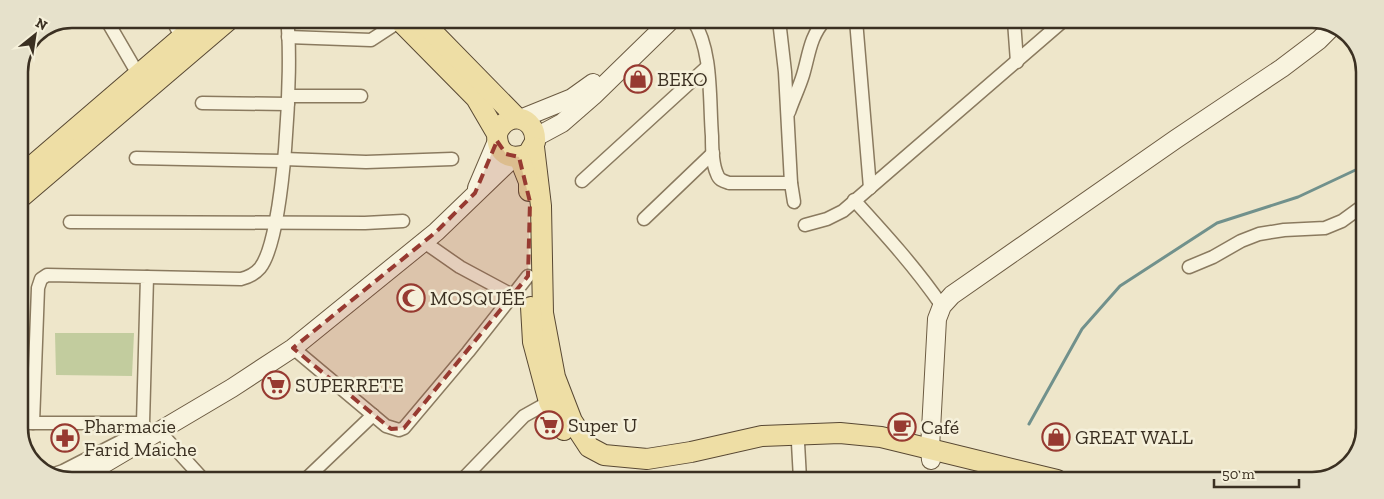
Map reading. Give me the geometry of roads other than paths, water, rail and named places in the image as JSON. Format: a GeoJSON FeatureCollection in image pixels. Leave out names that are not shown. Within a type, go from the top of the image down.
{"type":"FeatureCollection","features":[{"type":"Feature","properties":{"kind":"main road"},"geometry":{"type":"LineString","coordinates":[[28,169],[192,28]]}},
{"type":"Feature","properties":{"kind":"main road"},"geometry":{"type":"LineString","coordinates":[[28,191],[219,28]]}},
{"type":"Feature","properties":{"kind":"main road"},"geometry":{"type":"LineString","coordinates":[[407,28],[476,98],[497,137],[500,149],[506,154],[525,150]]}},
{"type":"Feature","properties":{"kind":"main road"},"geometry":{"type":"LineString","coordinates":[[429,28],[519,118],[528,122],[534,129],[525,150],[529,182],[528,276],[534,342],[549,402],[572,443],[586,458],[594,464],[626,470],[654,469],[798,443],[842,444],[890,451],[930,454]]}},
{"type":"Feature","properties":{"kind":"main road"},"geometry":{"type":"LineString","coordinates":[[475,193],[504,122],[558,105],[586,89],[650,28]]}},
{"type":"Feature","properties":{"kind":"main road"},"geometry":{"type":"LineString","coordinates":[[89,472],[148,431],[232,388],[294,348],[424,242],[475,193],[525,150],[562,123],[594,96],[663,28]]}},
{"type":"Feature","properties":{"kind":"main road"},"geometry":{"type":"LineString","coordinates":[[930,454],[937,326],[942,306],[952,295],[969,281],[1282,68],[1328,31]]}},
{"type":"Feature","properties":{"kind":"main road"},"geometry":{"type":"LineString","coordinates":[[525,150],[541,206],[543,313],[554,377],[572,420],[589,447],[604,455],[647,459],[690,452],[762,436],[840,433],[881,437],[930,454],[1015,472]]}},
{"type":"Feature","properties":{"kind":"main road"},"geometry":{"type":"LineString","coordinates":[[958,461],[987,472]]}},
{"type":"Feature","properties":{"kind":"street"},"geometry":{"type":"LineString","coordinates":[[111,28],[138,74]]}},
{"type":"Feature","properties":{"kind":"street"},"geometry":{"type":"LineString","coordinates":[[177,28],[182,37]]}},
{"type":"Feature","properties":{"kind":"street"},"geometry":{"type":"LineString","coordinates":[[33,423],[38,288],[40,280],[47,275],[241,279],[251,277],[261,268],[276,222],[284,160],[289,100],[288,28]]}},
{"type":"Feature","properties":{"kind":"street"},"geometry":{"type":"LineString","coordinates":[[288,37],[371,40],[388,28]]}},
{"type":"Feature","properties":{"kind":"street"},"geometry":{"type":"LineString","coordinates":[[697,28],[704,43],[716,174],[721,180],[728,183],[790,183]]}},
{"type":"Feature","properties":{"kind":"street"},"geometry":{"type":"LineString","coordinates":[[780,28],[785,72],[790,183],[794,202]]}},
{"type":"Feature","properties":{"kind":"street"},"geometry":{"type":"LineString","coordinates":[[786,118],[800,82],[812,39],[818,28]]}},
{"type":"Feature","properties":{"kind":"street"},"geometry":{"type":"LineString","coordinates":[[857,28],[870,188]]}},
{"type":"Feature","properties":{"kind":"street"},"geometry":{"type":"LineString","coordinates":[[1015,28],[1017,62]]}},
{"type":"Feature","properties":{"kind":"street"},"geometry":{"type":"LineString","coordinates":[[805,225],[827,219],[843,210],[1055,28]]}},
{"type":"Feature","properties":{"kind":"street"},"geometry":{"type":"LineString","coordinates":[[582,181],[707,67]]}},
{"type":"Feature","properties":{"kind":"street"},"geometry":{"type":"LineString","coordinates":[[202,103],[361,96]]}},
{"type":"Feature","properties":{"kind":"street"},"geometry":{"type":"LineString","coordinates":[[644,219],[713,153]]}},
{"type":"Feature","properties":{"kind":"street"},"geometry":{"type":"LineString","coordinates":[[136,158],[366,162],[452,159]]}},
{"type":"Feature","properties":{"kind":"street"},"geometry":{"type":"LineString","coordinates":[[854,200],[886,234],[931,289],[942,306]]}},
{"type":"Feature","properties":{"kind":"street"},"geometry":{"type":"LineString","coordinates":[[1189,267],[1214,257],[1241,240],[1259,234],[1284,230],[1325,228],[1342,221],[1356,211]]}},
{"type":"Feature","properties":{"kind":"street"},"geometry":{"type":"LineString","coordinates":[[70,222],[366,223],[403,221]]}},
{"type":"Feature","properties":{"kind":"street"},"geometry":{"type":"LineString","coordinates":[[424,242],[460,267],[512,295]]}},
{"type":"Feature","properties":{"kind":"street"},"geometry":{"type":"LineString","coordinates":[[294,348],[373,415],[391,429],[399,430],[404,428],[468,352],[528,276]]}},
{"type":"Feature","properties":{"kind":"street"},"geometry":{"type":"LineString","coordinates":[[147,277],[148,431]]}},
{"type":"Feature","properties":{"kind":"street"},"geometry":{"type":"LineString","coordinates":[[470,472],[524,416],[549,402]]}},
{"type":"Feature","properties":{"kind":"street"},"geometry":{"type":"LineString","coordinates":[[313,472],[373,415]]}},
{"type":"Feature","properties":{"kind":"street"},"geometry":{"type":"LineString","coordinates":[[28,423],[148,431],[195,472]]}},
{"type":"Feature","properties":{"kind":"street"},"geometry":{"type":"LineString","coordinates":[[63,471],[148,431]]}},
{"type":"Feature","properties":{"kind":"street"},"geometry":{"type":"LineString","coordinates":[[798,443],[800,472]]}},
{"type":"Feature","properties":{"kind":"waterway"},"geometry":{"type":"LineString","coordinates":[[1029,424],[1082,329],[1120,286],[1217,223],[1298,197],[1356,170]]}},
{"type":"Feature","properties":{"kind":"place","name":"BEKO"},"geometry":{"type":"Point","coordinates":[638,79]}},
{"type":"Feature","properties":{"kind":"place","name":"MOSQUÉE"},"geometry":{"type":"Point","coordinates":[411,298]}},
{"type":"Feature","properties":{"kind":"place","name":"SUPERRETE"},"geometry":{"type":"Point","coordinates":[276,385]}},
{"type":"Feature","properties":{"kind":"place","name":"Super U"},"geometry":{"type":"Point","coordinates":[549,425]}},
{"type":"Feature","properties":{"kind":"place","name":"Café"},"geometry":{"type":"Point","coordinates":[902,427]}},
{"type":"Feature","properties":{"kind":"place","name":"GREAT WALL"},"geometry":{"type":"Point","coordinates":[1056,437]}},
{"type":"Feature","properties":{"kind":"place","name":"Pharmacie Farid Maiche"},"geometry":{"type":"Point","coordinates":[65,438]}}]}
